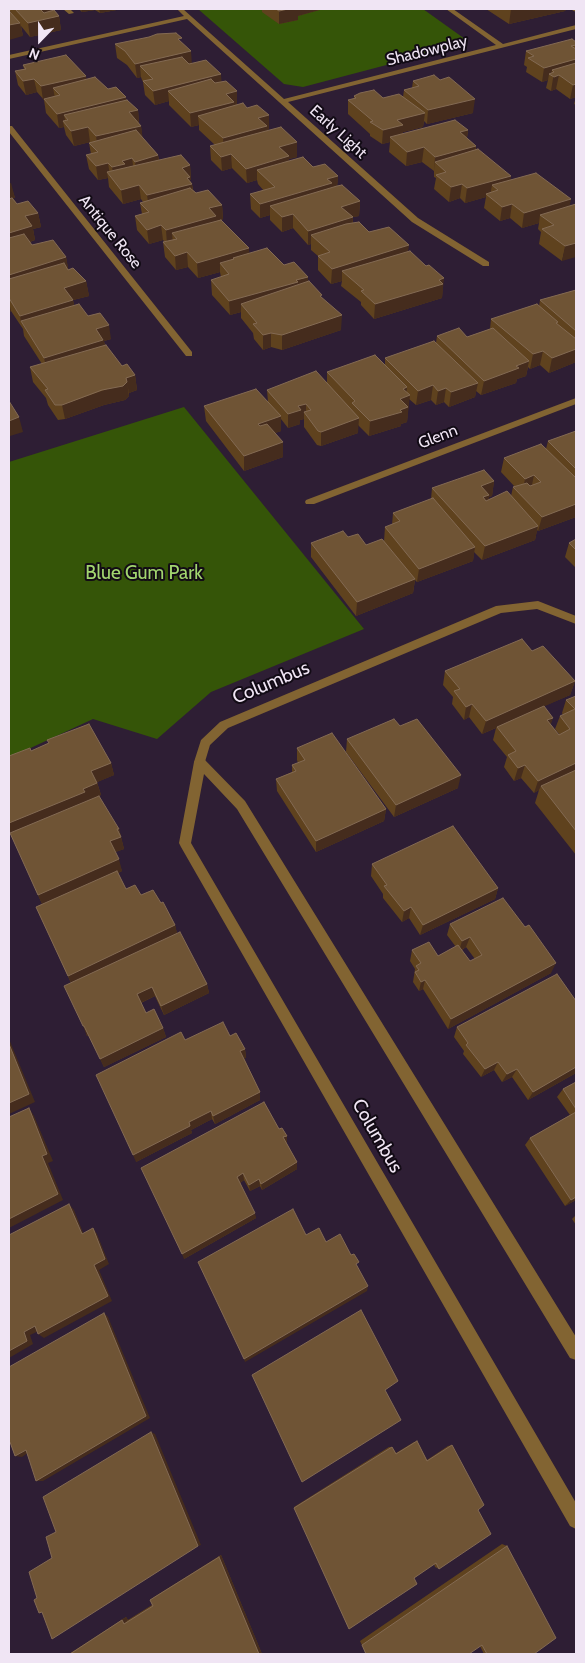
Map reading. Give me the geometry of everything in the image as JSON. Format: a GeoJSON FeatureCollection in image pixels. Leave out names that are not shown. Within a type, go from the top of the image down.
{"type":"FeatureCollection","features":[{"type":"Feature","properties":{"kind":"street"},"geometry":{"type":"LineString","coordinates":[[9,10],[15,9]]}},
{"type":"Feature","properties":{"kind":"street","name":"Early Light"},"geometry":{"type":"LineString","coordinates":[[180,9],[415,220],[486,264]]}},
{"type":"Feature","properties":{"kind":"street"},"geometry":{"type":"LineString","coordinates":[[448,9],[502,46]]}},
{"type":"Feature","properties":{"kind":"street"},"geometry":{"type":"LineString","coordinates":[[9,58],[188,17]]}},
{"type":"Feature","properties":{"kind":"street","name":"Shadowplay"},"geometry":{"type":"LineString","coordinates":[[284,101],[574,29]]}},
{"type":"Feature","properties":{"kind":"street","name":"Antique Rose"},"geometry":{"type":"LineString","coordinates":[[9,128],[189,354]]}},
{"type":"Feature","properties":{"kind":"street","name":"Glenn"},"geometry":{"type":"LineString","coordinates":[[310,502],[576,401]]}},
{"type":"Feature","properties":{"kind":"street","name":"Columbus"},"geometry":{"type":"LineString","coordinates":[[576,620],[538,605],[500,609],[224,726],[205,743],[185,843],[576,1520]]}},
{"type":"Feature","properties":{"kind":"street"},"geometry":{"type":"LineString","coordinates":[[200,762],[241,805],[576,1352]]}},
{"type":"Feature","properties":{"kind":"green space"},"geometry":{"type":"Polygon","coordinates":[[[198,9],[423,9],[465,39],[451,48],[303,87],[284,84],[198,9]]]}},
{"type":"Feature","properties":{"kind":"green space","name":"Blue Gum Park"},"geometry":{"type":"Polygon","coordinates":[[[184,407],[364,629],[211,692],[157,739],[93,719],[9,758],[9,462],[184,407]]]}},
{"type":"Feature","properties":{"kind":"building"},"geometry":{"type":"Polygon","coordinates":[[[15,9],[40,9],[44,13],[54,10],[59,16],[28,23],[15,9]]]}},
{"type":"Feature","properties":{"kind":"building"},"geometry":{"type":"Polygon","coordinates":[[[9,11],[20,23],[9,25],[9,11]]]}},
{"type":"Feature","properties":{"kind":"building"},"geometry":{"type":"Polygon","coordinates":[[[176,33],[182,38],[178,39],[191,51],[135,64],[125,51],[115,44],[157,34],[176,33]]]}},
{"type":"Feature","properties":{"kind":"building"},"geometry":{"type":"Polygon","coordinates":[[[572,39],[576,42],[576,45],[571,46],[576,49],[576,59],[544,68],[528,58],[534,56],[526,51],[572,39]]]}},
{"type":"Feature","properties":{"kind":"building"},"geometry":{"type":"Polygon","coordinates":[[[66,55],[86,76],[41,86],[34,79],[23,81],[15,71],[26,69],[23,65],[66,55]]]}},
{"type":"Feature","properties":{"kind":"building"},"geometry":{"type":"Polygon","coordinates":[[[182,57],[189,64],[206,60],[221,74],[153,91],[143,81],[153,79],[140,66],[182,57]]]}},
{"type":"Feature","properties":{"kind":"building"},"geometry":{"type":"Polygon","coordinates":[[[576,63],[576,84],[573,85],[559,75],[554,77],[549,74],[554,72],[552,70],[576,63]]]}},
{"type":"Feature","properties":{"kind":"building"},"geometry":{"type":"Polygon","coordinates":[[[434,75],[440,80],[449,77],[475,99],[428,110],[404,90],[419,86],[413,81],[434,75]]]}},
{"type":"Feature","properties":{"kind":"building"},"geometry":{"type":"Polygon","coordinates":[[[95,77],[108,89],[116,87],[126,97],[57,114],[44,99],[60,95],[53,88],[95,77]]]}},
{"type":"Feature","properties":{"kind":"building"},"geometry":{"type":"Polygon","coordinates":[[[211,79],[215,83],[226,81],[237,91],[226,94],[234,102],[190,113],[168,91],[211,79]]]}},
{"type":"Feature","properties":{"kind":"building"},"geometry":{"type":"Polygon","coordinates":[[[374,90],[383,98],[399,94],[425,113],[397,120],[403,125],[383,130],[370,122],[373,121],[348,100],[356,98],[354,96],[360,93],[374,90]]]}},
{"type":"Feature","properties":{"kind":"building"},"geometry":{"type":"Polygon","coordinates":[[[127,100],[138,110],[129,112],[141,126],[96,136],[88,127],[71,131],[63,121],[68,120],[64,115],[127,100]]]}},
{"type":"Feature","properties":{"kind":"building"},"geometry":{"type":"Polygon","coordinates":[[[243,103],[247,108],[257,105],[269,115],[258,118],[267,126],[223,138],[198,116],[243,103]]]}},
{"type":"Feature","properties":{"kind":"building"},"geometry":{"type":"Polygon","coordinates":[[[455,120],[468,130],[460,132],[476,146],[435,157],[424,147],[407,152],[390,137],[455,120]]]}},
{"type":"Feature","properties":{"kind":"building"},"geometry":{"type":"Polygon","coordinates":[[[281,127],[297,142],[279,147],[289,156],[246,169],[231,154],[221,157],[210,146],[281,127]]]}},
{"type":"Feature","properties":{"kind":"building"},"geometry":{"type":"Polygon","coordinates":[[[136,130],[158,155],[135,162],[132,158],[122,161],[125,164],[112,167],[108,163],[96,166],[86,155],[98,152],[89,143],[136,130]]]}},
{"type":"Feature","properties":{"kind":"building"},"geometry":{"type":"Polygon","coordinates":[[[478,149],[511,176],[467,188],[462,184],[451,187],[436,175],[446,172],[435,162],[478,149]]]}},
{"type":"Feature","properties":{"kind":"building"},"geometry":{"type":"Polygon","coordinates":[[[181,155],[190,165],[182,168],[190,177],[187,178],[192,184],[147,195],[139,185],[121,190],[107,172],[181,155]]]}},
{"type":"Feature","properties":{"kind":"building"},"geometry":{"type":"Polygon","coordinates":[[[303,157],[313,167],[325,164],[338,176],[327,179],[332,183],[260,204],[250,194],[275,187],[257,170],[303,157]]]}},
{"type":"Feature","properties":{"kind":"building"},"geometry":{"type":"Polygon","coordinates":[[[536,173],[571,199],[524,213],[512,204],[502,207],[486,194],[498,190],[492,185],[536,173]]]}},
{"type":"Feature","properties":{"kind":"building"},"geometry":{"type":"Polygon","coordinates":[[[342,185],[360,201],[341,207],[353,217],[308,231],[293,214],[282,217],[270,206],[337,186],[342,185]]]}},
{"type":"Feature","properties":{"kind":"building"},"geometry":{"type":"Polygon","coordinates":[[[190,188],[196,193],[208,190],[222,205],[209,208],[216,216],[166,230],[161,225],[147,230],[135,216],[149,212],[140,203],[190,188]]]}},
{"type":"Feature","properties":{"kind":"building"},"geometry":{"type":"Polygon","coordinates":[[[12,198],[17,204],[28,201],[38,213],[25,216],[32,226],[9,233],[9,199],[12,198]]]}},
{"type":"Feature","properties":{"kind":"building"},"geometry":{"type":"Polygon","coordinates":[[[576,204],[576,243],[565,246],[542,229],[554,225],[540,215],[576,204]]]}},
{"type":"Feature","properties":{"kind":"building"},"geometry":{"type":"Polygon","coordinates":[[[221,220],[249,248],[197,263],[187,252],[175,256],[163,242],[177,239],[172,233],[221,220]]]}},
{"type":"Feature","properties":{"kind":"building"},"geometry":{"type":"Polygon","coordinates":[[[359,222],[369,232],[389,227],[409,245],[332,269],[318,256],[330,252],[311,235],[359,222]]]}},
{"type":"Feature","properties":{"kind":"building"},"geometry":{"type":"Polygon","coordinates":[[[24,234],[32,245],[53,240],[66,257],[9,275],[9,238],[24,234]]]}},
{"type":"Feature","properties":{"kind":"building"},"geometry":{"type":"Polygon","coordinates":[[[267,248],[284,265],[294,262],[308,277],[296,280],[298,282],[229,301],[211,280],[229,274],[220,263],[267,248]]]}},
{"type":"Feature","properties":{"kind":"building"},"geometry":{"type":"Polygon","coordinates":[[[410,251],[426,266],[429,265],[444,278],[439,280],[443,284],[375,304],[361,291],[364,290],[342,271],[410,251]]]}},
{"type":"Feature","properties":{"kind":"building"},"geometry":{"type":"Polygon","coordinates":[[[64,263],[68,270],[73,268],[86,281],[64,288],[73,300],[20,316],[9,298],[9,279],[64,263]]]}},
{"type":"Feature","properties":{"kind":"building"},"geometry":{"type":"Polygon","coordinates":[[[309,281],[322,295],[320,296],[342,315],[282,335],[271,333],[263,335],[253,324],[257,323],[241,304],[309,281]]]}},
{"type":"Feature","properties":{"kind":"building"},"geometry":{"type":"Polygon","coordinates":[[[576,290],[576,331],[540,300],[576,290]]]}},
{"type":"Feature","properties":{"kind":"building"},"geometry":{"type":"Polygon","coordinates":[[[79,304],[88,316],[100,313],[109,325],[96,329],[103,340],[44,358],[21,321],[79,304]]]}},
{"type":"Feature","properties":{"kind":"building"},"geometry":{"type":"Polygon","coordinates":[[[537,304],[576,339],[576,349],[552,358],[543,351],[533,354],[491,319],[537,304]]]}},
{"type":"Feature","properties":{"kind":"building"},"geometry":{"type":"Polygon","coordinates":[[[459,328],[467,337],[493,328],[529,361],[516,366],[519,368],[484,381],[437,336],[459,328]]]}},
{"type":"Feature","properties":{"kind":"building"},"geometry":{"type":"Polygon","coordinates":[[[434,341],[478,383],[451,392],[446,388],[438,391],[433,385],[418,391],[385,358],[434,341]]]}},
{"type":"Feature","properties":{"kind":"building"},"geometry":{"type":"Polygon","coordinates":[[[106,345],[122,366],[127,364],[135,375],[126,378],[127,382],[123,386],[102,390],[62,405],[55,405],[45,390],[48,389],[30,367],[106,345]]]}},
{"type":"Feature","properties":{"kind":"building"},"geometry":{"type":"Polygon","coordinates":[[[375,355],[407,387],[403,389],[410,395],[400,399],[408,407],[400,410],[402,412],[370,421],[352,403],[355,401],[327,372],[375,355]]]}},
{"type":"Feature","properties":{"kind":"building"},"geometry":{"type":"Polygon","coordinates":[[[316,371],[359,418],[321,432],[318,431],[304,412],[311,410],[306,404],[298,406],[301,410],[288,414],[267,390],[316,371]]]}},
{"type":"Feature","properties":{"kind":"building"},"geometry":{"type":"Polygon","coordinates":[[[256,389],[281,416],[258,424],[260,426],[267,424],[283,442],[244,456],[204,406],[256,389]]]}},
{"type":"Feature","properties":{"kind":"building"},"geometry":{"type":"Polygon","coordinates":[[[9,401],[19,417],[9,421],[9,401]]]}},
{"type":"Feature","properties":{"kind":"building"},"geometry":{"type":"Polygon","coordinates":[[[576,431],[576,469],[548,441],[576,431]]]}},
{"type":"Feature","properties":{"kind":"building"},"geometry":{"type":"Polygon","coordinates":[[[541,444],[576,478],[576,504],[542,517],[513,487],[527,483],[530,486],[541,482],[534,475],[525,479],[504,458],[541,444]]]}},
{"type":"Feature","properties":{"kind":"building"},"geometry":{"type":"Polygon","coordinates":[[[484,470],[494,481],[481,486],[489,495],[483,497],[486,501],[507,491],[538,526],[485,546],[432,488],[484,470]]]}},
{"type":"Feature","properties":{"kind":"building"},"geometry":{"type":"Polygon","coordinates":[[[433,498],[475,547],[419,569],[385,527],[400,521],[393,513],[433,498]]]}},
{"type":"Feature","properties":{"kind":"building"},"geometry":{"type":"Polygon","coordinates":[[[343,531],[348,537],[358,534],[366,545],[382,539],[415,579],[357,602],[311,543],[343,531]]]}},
{"type":"Feature","properties":{"kind":"building"},"geometry":{"type":"Polygon","coordinates":[[[576,539],[576,550],[569,543],[576,539]]]}},
{"type":"Feature","properties":{"kind":"building"},"geometry":{"type":"Polygon","coordinates":[[[522,639],[532,651],[543,646],[575,681],[486,721],[472,704],[466,707],[454,691],[460,689],[445,671],[522,639]]]}},
{"type":"Feature","properties":{"kind":"building"},"geometry":{"type":"Polygon","coordinates":[[[576,696],[576,763],[538,781],[525,765],[518,768],[508,755],[516,751],[497,727],[544,706],[553,718],[547,720],[559,735],[570,729],[560,716],[575,709],[566,700],[576,696]]]}},
{"type":"Feature","properties":{"kind":"building"},"geometry":{"type":"Polygon","coordinates":[[[394,719],[400,726],[417,719],[461,775],[396,805],[347,739],[394,719]]]}},
{"type":"Feature","properties":{"kind":"building"},"geometry":{"type":"Polygon","coordinates":[[[89,724],[111,763],[91,771],[97,783],[83,789],[85,792],[9,823],[9,756],[30,748],[31,751],[49,743],[47,740],[89,724]]]}},
{"type":"Feature","properties":{"kind":"building"},"geometry":{"type":"Polygon","coordinates":[[[332,733],[386,809],[316,841],[276,779],[296,771],[292,765],[305,760],[297,748],[332,733]]]}},
{"type":"Feature","properties":{"kind":"building"},"geometry":{"type":"Polygon","coordinates":[[[576,770],[576,831],[541,786],[576,770]]]}},
{"type":"Feature","properties":{"kind":"building"},"geometry":{"type":"Polygon","coordinates":[[[99,796],[119,829],[117,829],[121,837],[110,841],[119,859],[38,895],[10,833],[99,796]]]}},
{"type":"Feature","properties":{"kind":"building"},"geometry":{"type":"Polygon","coordinates":[[[453,826],[498,888],[423,925],[411,907],[404,911],[384,886],[387,885],[372,864],[453,826]]]}},
{"type":"Feature","properties":{"kind":"building"},"geometry":{"type":"Polygon","coordinates":[[[117,871],[126,889],[135,885],[141,895],[153,890],[161,903],[163,902],[175,925],[68,976],[36,907],[117,871]]]}},
{"type":"Feature","properties":{"kind":"building"},"geometry":{"type":"Polygon","coordinates":[[[503,898],[525,927],[529,925],[556,963],[451,1019],[425,980],[421,982],[415,972],[419,970],[416,966],[421,963],[412,950],[429,942],[438,956],[458,945],[470,961],[482,955],[470,937],[462,941],[450,924],[503,898]]]}},
{"type":"Feature","properties":{"kind":"building"},"geometry":{"type":"Polygon","coordinates":[[[180,932],[207,984],[161,1006],[152,987],[137,994],[146,1013],[154,1009],[163,1028],[100,1059],[64,986],[180,932]]]}},
{"type":"Feature","properties":{"kind":"building"},"geometry":{"type":"Polygon","coordinates":[[[557,974],[576,1001],[576,1067],[533,1092],[517,1069],[507,1074],[498,1062],[485,1069],[466,1045],[468,1043],[457,1027],[557,974]]]}},
{"type":"Feature","properties":{"kind":"building"},"geometry":{"type":"Polygon","coordinates":[[[223,1022],[230,1036],[236,1033],[245,1049],[240,1051],[260,1092],[213,1116],[211,1111],[189,1122],[190,1126],[133,1155],[96,1075],[181,1032],[185,1040],[223,1022]]]}},
{"type":"Feature","properties":{"kind":"building"},"geometry":{"type":"Polygon","coordinates":[[[9,1044],[29,1094],[9,1103],[9,1044]]]}},
{"type":"Feature","properties":{"kind":"building"},"geometry":{"type":"Polygon","coordinates":[[[576,1082],[576,1109],[563,1089],[576,1082]]]}},
{"type":"Feature","properties":{"kind":"building"},"geometry":{"type":"Polygon","coordinates":[[[264,1102],[279,1129],[282,1128],[287,1136],[283,1137],[297,1162],[261,1184],[259,1179],[249,1185],[243,1173],[237,1177],[255,1213],[182,1254],[141,1168],[264,1102]]]}},
{"type":"Feature","properties":{"kind":"building"},"geometry":{"type":"Polygon","coordinates":[[[29,1108],[47,1154],[42,1156],[58,1194],[9,1219],[9,1117],[29,1108]]]}},
{"type":"Feature","properties":{"kind":"building"},"geometry":{"type":"Polygon","coordinates":[[[576,1112],[576,1197],[571,1200],[530,1138],[576,1112]]]}},
{"type":"Feature","properties":{"kind":"building"},"geometry":{"type":"Polygon","coordinates":[[[69,1204],[82,1234],[93,1228],[105,1259],[94,1265],[108,1296],[38,1334],[35,1326],[24,1332],[27,1341],[9,1351],[9,1235],[69,1204]]]}},
{"type":"Feature","properties":{"kind":"building"},"geometry":{"type":"Polygon","coordinates":[[[293,1209],[306,1235],[319,1228],[326,1242],[340,1234],[351,1255],[354,1254],[359,1262],[356,1264],[368,1286],[244,1359],[198,1262],[293,1209]]]}},
{"type":"Feature","properties":{"kind":"building"},"geometry":{"type":"Polygon","coordinates":[[[361,1310],[398,1381],[385,1390],[401,1420],[302,1482],[252,1375],[361,1310]]]}},
{"type":"Feature","properties":{"kind":"building"},"geometry":{"type":"Polygon","coordinates":[[[104,1313],[146,1416],[36,1481],[26,1450],[15,1456],[9,1442],[9,1367],[104,1313]]]}},
{"type":"Feature","properties":{"kind":"building"},"geometry":{"type":"Polygon","coordinates":[[[151,1432],[198,1546],[52,1639],[42,1612],[39,1613],[34,1600],[37,1598],[29,1572],[52,1558],[46,1537],[56,1532],[43,1497],[151,1432]]]}},
{"type":"Feature","properties":{"kind":"building"},"geometry":{"type":"Polygon","coordinates":[[[417,1441],[427,1461],[452,1445],[484,1505],[478,1510],[491,1534],[439,1569],[436,1563],[414,1578],[417,1584],[349,1629],[294,1508],[392,1447],[396,1454],[417,1441]]]}},
{"type":"Feature","properties":{"kind":"building"},"geometry":{"type":"Polygon","coordinates":[[[507,1546],[556,1638],[534,1654],[487,1654],[482,1645],[469,1654],[366,1654],[362,1645],[507,1546]]]}},
{"type":"Feature","properties":{"kind":"building"},"geometry":{"type":"Polygon","coordinates":[[[219,1557],[259,1654],[70,1654],[122,1620],[124,1624],[153,1606],[150,1600],[219,1557]]]}}]}
